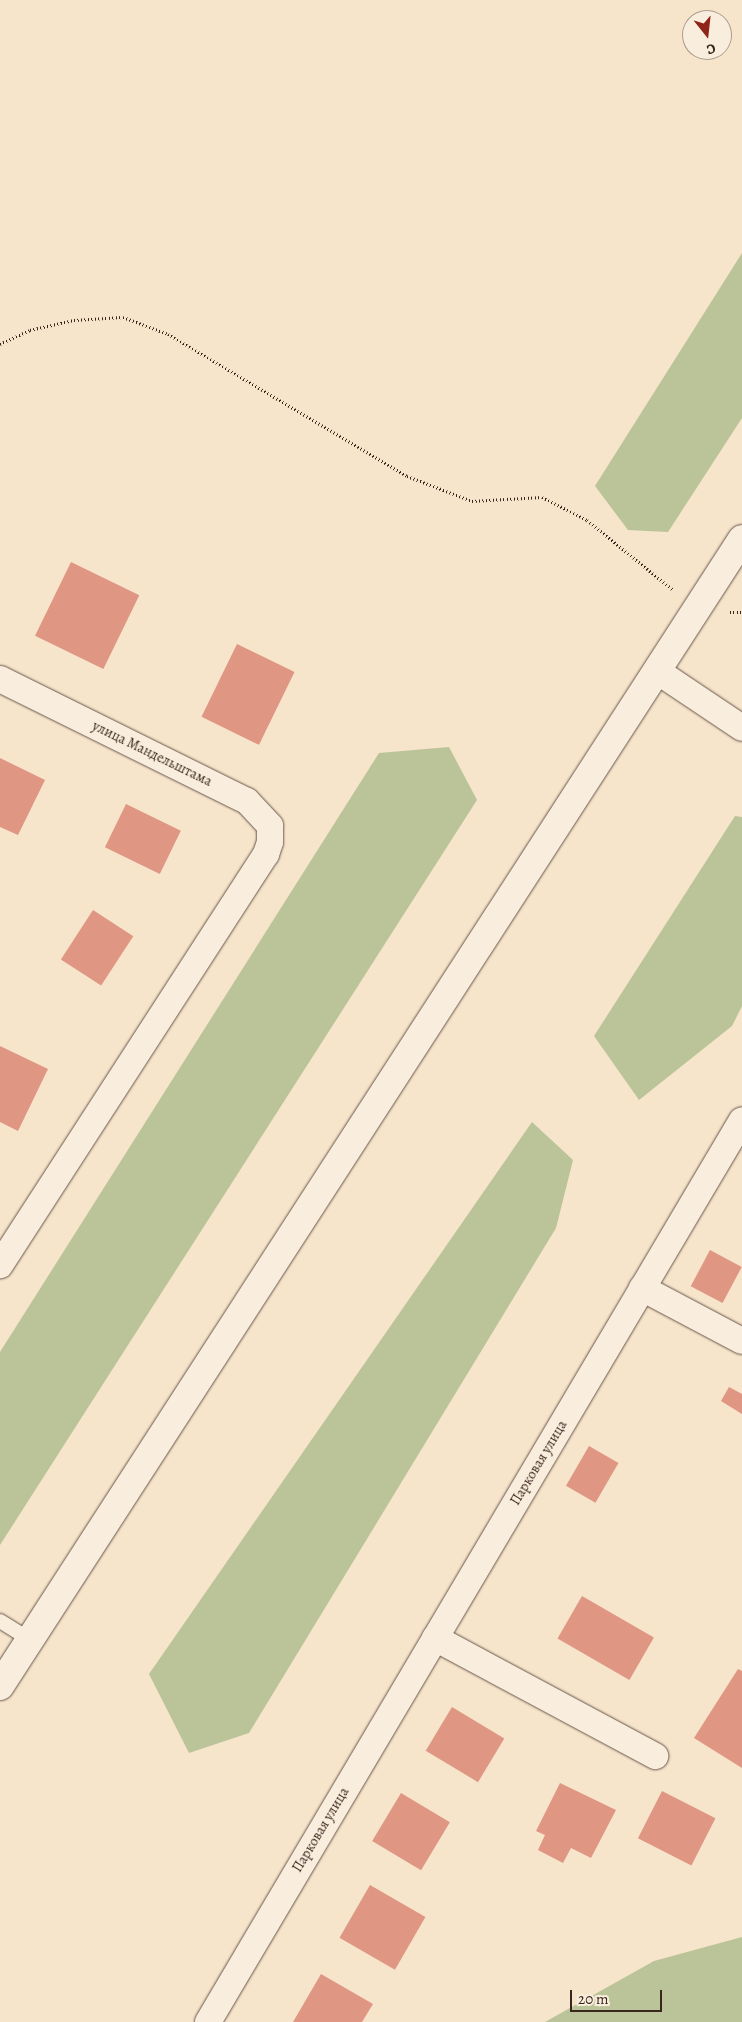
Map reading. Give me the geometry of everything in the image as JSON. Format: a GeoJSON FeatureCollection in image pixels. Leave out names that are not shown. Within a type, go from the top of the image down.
{"type":"FeatureCollection","features":[{"type":"Feature","properties":{"kind":"street"},"geometry":{"type":"LineString","coordinates":[[0,1686],[742,539]]}},
{"type":"Feature","properties":{"kind":"street"},"geometry":{"type":"LineString","coordinates":[[657,672],[742,728]]}},
{"type":"Feature","properties":{"kind":"street","name":"улица Мандельштама"},"geometry":{"type":"LineString","coordinates":[[0,679],[247,801],[270,826],[266,854],[4,1249]]}},
{"type":"Feature","properties":{"kind":"street","name":"Парковая улица"},"geometry":{"type":"LineString","coordinates":[[208,2022],[742,1120]]}},
{"type":"Feature","properties":{"kind":"street"},"geometry":{"type":"LineString","coordinates":[[642,1288],[742,1341]]}},
{"type":"Feature","properties":{"kind":"street"},"geometry":{"type":"LineString","coordinates":[[435,1638],[655,1756]]}},
{"type":"Feature","properties":{"kind":"lane"},"geometry":{"type":"LineString","coordinates":[[0,1621],[30,1640]]}},
{"type":"Feature","properties":{"kind":"path"},"geometry":{"type":"LineString","coordinates":[[0,344],[30,330],[74,320],[123,317],[168,334],[407,476],[472,501],[542,497],[587,520],[696,609]]}},
{"type":"Feature","properties":{"kind":"green space"},"geometry":{"type":"Polygon","coordinates":[[[742,253],[742,418],[668,532],[628,530],[595,486],[742,253]]]}},
{"type":"Feature","properties":{"kind":"green space"},"geometry":{"type":"Polygon","coordinates":[[[449,747],[477,800],[0,1545],[0,1352],[379,753],[449,747]]]}},
{"type":"Feature","properties":{"kind":"green space"},"geometry":{"type":"Polygon","coordinates":[[[735,816],[742,817],[742,1006],[732,1026],[639,1100],[594,1036],[735,816]]]}},
{"type":"Feature","properties":{"kind":"green space"},"geometry":{"type":"Polygon","coordinates":[[[532,1122],[573,1160],[556,1228],[249,1733],[189,1753],[149,1674],[532,1122]]]}},
{"type":"Feature","properties":{"kind":"green space"},"geometry":{"type":"Polygon","coordinates":[[[742,1937],[742,2022],[545,2022],[654,1961],[742,1937]]]}},
{"type":"Feature","properties":{"kind":"building"},"geometry":{"type":"Polygon","coordinates":[[[71,562],[139,595],[103,669],[35,636],[71,562]]]}},
{"type":"Feature","properties":{"kind":"building"},"geometry":{"type":"Polygon","coordinates":[[[237,644],[295,672],[259,745],[201,717],[237,644]]]}},
{"type":"Feature","properties":{"kind":"building"},"geometry":{"type":"Polygon","coordinates":[[[0,758],[45,780],[18,835],[0,827],[0,758]]]}},
{"type":"Feature","properties":{"kind":"building"},"geometry":{"type":"Polygon","coordinates":[[[126,804],[181,831],[160,874],[105,847],[126,804]]]}},
{"type":"Feature","properties":{"kind":"building"},"geometry":{"type":"Polygon","coordinates":[[[93,910],[133,936],[101,986],[61,959],[93,910]]]}},
{"type":"Feature","properties":{"kind":"building"},"geometry":{"type":"Polygon","coordinates":[[[0,1046],[48,1069],[18,1131],[0,1122],[0,1046]]]}},
{"type":"Feature","properties":{"kind":"building"},"geometry":{"type":"Polygon","coordinates":[[[710,1250],[742,1267],[723,1303],[691,1286],[710,1250]]]}},
{"type":"Feature","properties":{"kind":"building"},"geometry":{"type":"Polygon","coordinates":[[[729,1387],[742,1394],[742,1414],[721,1401],[729,1387]]]}},
{"type":"Feature","properties":{"kind":"building"},"geometry":{"type":"Polygon","coordinates":[[[589,1446],[618,1463],[595,1503],[566,1486],[589,1446]]]}},
{"type":"Feature","properties":{"kind":"building"},"geometry":{"type":"Polygon","coordinates":[[[582,1596],[654,1638],[629,1680],[558,1638],[582,1596]]]}},
{"type":"Feature","properties":{"kind":"building"},"geometry":{"type":"Polygon","coordinates":[[[738,1669],[742,1671],[742,1768],[694,1738],[738,1669]]]}},
{"type":"Feature","properties":{"kind":"building"},"geometry":{"type":"Polygon","coordinates":[[[452,1707],[504,1738],[478,1782],[426,1751],[452,1707]]]}},
{"type":"Feature","properties":{"kind":"building"},"geometry":{"type":"Polygon","coordinates":[[[560,1783],[616,1810],[591,1858],[571,1848],[563,1863],[538,1850],[545,1835],[536,1831],[560,1783]]]}},
{"type":"Feature","properties":{"kind":"building"},"geometry":{"type":"Polygon","coordinates":[[[662,1791],[715,1818],[691,1865],[638,1838],[662,1791]]]}},
{"type":"Feature","properties":{"kind":"building"},"geometry":{"type":"Polygon","coordinates":[[[401,1793],[450,1822],[421,1870],[372,1841],[401,1793]]]}},
{"type":"Feature","properties":{"kind":"building"},"geometry":{"type":"Polygon","coordinates":[[[370,1885],[425,1917],[395,1970],[340,1938],[370,1885]]]}},
{"type":"Feature","properties":{"kind":"building"},"geometry":{"type":"Polygon","coordinates":[[[321,1974],[373,2004],[362,2022],[293,2022],[321,1974]]]}}]}
